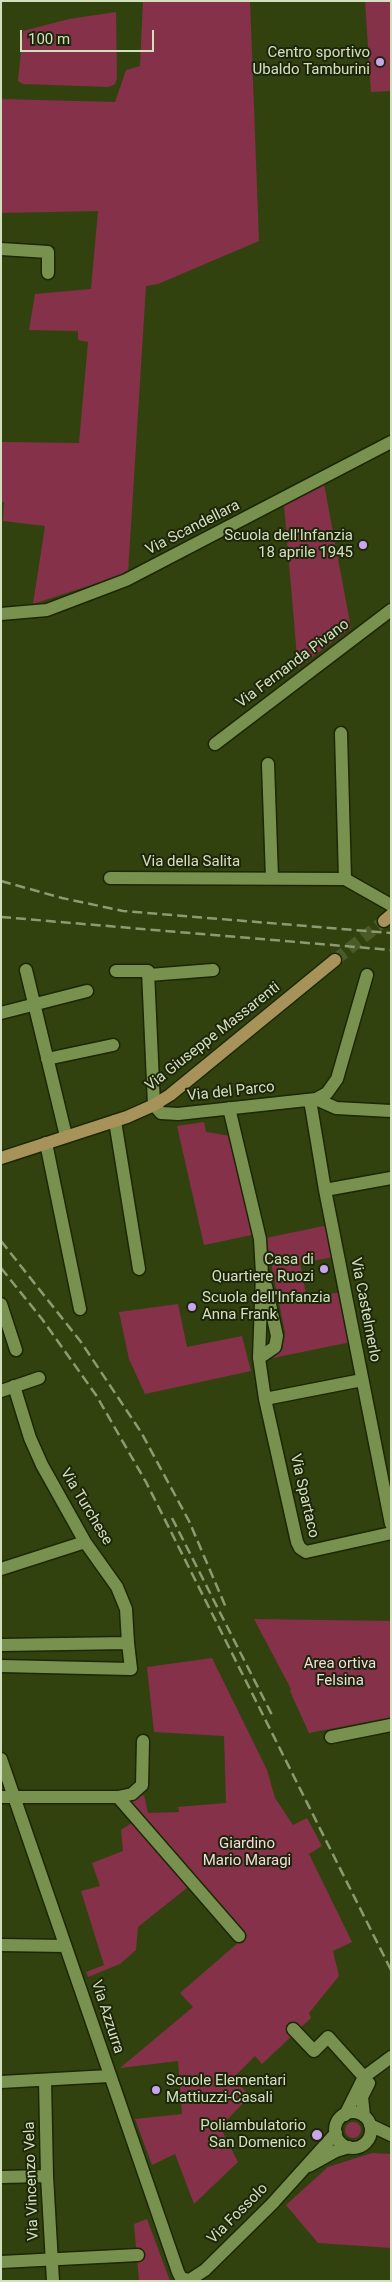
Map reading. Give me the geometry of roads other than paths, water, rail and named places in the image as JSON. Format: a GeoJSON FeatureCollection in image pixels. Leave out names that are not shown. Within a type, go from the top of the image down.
{"type":"FeatureCollection","features":[{"type":"Feature","properties":{"kind":"main road","name":"Via Giuseppe Massarenti"},"geometry":{"type":"LineString","coordinates":[[1,1158],[114,1121],[154,1105],[170,1095],[334,960]]}},
{"type":"Feature","properties":{"kind":"street"},"geometry":{"type":"LineString","coordinates":[[1,250],[48,252],[48,272]]}},
{"type":"Feature","properties":{"kind":"street","name":"Via Scandellara"},"geometry":{"type":"LineString","coordinates":[[1,614],[47,610],[126,580],[391,442]]}},
{"type":"Feature","properties":{"kind":"street","name":"Via Fernanda Pivano"},"geometry":{"type":"LineString","coordinates":[[215,744],[391,610]]}},
{"type":"Feature","properties":{"kind":"street"},"geometry":{"type":"LineString","coordinates":[[341,733],[344,879]]}},
{"type":"Feature","properties":{"kind":"street"},"geometry":{"type":"LineString","coordinates":[[268,764],[272,878]]}},
{"type":"Feature","properties":{"kind":"street","name":"Via della Salita"},"geometry":{"type":"LineString","coordinates":[[110,878],[344,879],[391,905]]}},
{"type":"Feature","properties":{"kind":"street"},"geometry":{"type":"LineString","coordinates":[[26,970],[66,1136]]}},
{"type":"Feature","properties":{"kind":"street"},"geometry":{"type":"LineString","coordinates":[[149,975],[213,970]]}},
{"type":"Feature","properties":{"kind":"street"},"geometry":{"type":"LineString","coordinates":[[116,971],[148,971],[154,1105]]}},
{"type":"Feature","properties":{"kind":"street"},"geometry":{"type":"LineString","coordinates":[[313,1099],[323,1096],[337,1079],[367,975]]}},
{"type":"Feature","properties":{"kind":"street"},"geometry":{"type":"LineString","coordinates":[[1,1013],[88,991]]}},
{"type":"Feature","properties":{"kind":"street"},"geometry":{"type":"LineString","coordinates":[[47,1059],[113,1045]]}},
{"type":"Feature","properties":{"kind":"street","name":"Via del Parco"},"geometry":{"type":"LineString","coordinates":[[154,1105],[161,1113],[170,1115],[313,1099],[336,1108],[391,1111]]}},
{"type":"Feature","properties":{"kind":"street","name":"Via Castelmerlo"},"geometry":{"type":"LineString","coordinates":[[313,1099],[325,1190],[391,1524]]}},
{"type":"Feature","properties":{"kind":"street","name":"Via Spartaco"},"geometry":{"type":"LineString","coordinates":[[229,1108],[260,1239],[262,1274],[259,1358],[265,1398],[300,1548],[303,1552],[391,1533]]}},
{"type":"Feature","properties":{"kind":"street"},"geometry":{"type":"LineString","coordinates":[[114,1121],[139,1269]]}},
{"type":"Feature","properties":{"kind":"street"},"geometry":{"type":"LineString","coordinates":[[46,1143],[80,1310]]}},
{"type":"Feature","properties":{"kind":"street"},"geometry":{"type":"LineString","coordinates":[[325,1190],[391,1178]]}},
{"type":"Feature","properties":{"kind":"street","name":"Via Spartaco"},"geometry":{"type":"LineString","coordinates":[[259,1358],[275,1347],[277,1336],[272,1307],[262,1274]]}},
{"type":"Feature","properties":{"kind":"street"},"geometry":{"type":"LineString","coordinates":[[1,1304],[5,1328],[16,1350]]}},
{"type":"Feature","properties":{"kind":"street"},"geometry":{"type":"LineString","coordinates":[[1,1391],[38,1378]]}},
{"type":"Feature","properties":{"kind":"street"},"geometry":{"type":"LineString","coordinates":[[265,1398],[362,1380]]}},
{"type":"Feature","properties":{"kind":"street","name":"Via Turchese"},"geometry":{"type":"LineString","coordinates":[[1,1666],[131,1669],[126,1609],[117,1587],[85,1542],[42,1465],[30,1438],[14,1386]]}},
{"type":"Feature","properties":{"kind":"street"},"geometry":{"type":"LineString","coordinates":[[1,1569],[85,1542]]}},
{"type":"Feature","properties":{"kind":"street"},"geometry":{"type":"LineString","coordinates":[[1,1644],[128,1643]]}},
{"type":"Feature","properties":{"kind":"street"},"geometry":{"type":"LineString","coordinates":[[331,1737],[391,1725]]}},
{"type":"Feature","properties":{"kind":"street"},"geometry":{"type":"LineString","coordinates":[[8,1798],[118,1797],[132,1794],[142,1785],[143,1740]]}},
{"type":"Feature","properties":{"kind":"street","name":"Via Azzurra"},"geometry":{"type":"LineString","coordinates":[[1,1759],[8,1798],[60,1946],[109,2076],[178,2272],[181,2278],[188,2280]]}},
{"type":"Feature","properties":{"kind":"street"},"geometry":{"type":"LineString","coordinates":[[118,1797],[239,1936]]}},
{"type":"Feature","properties":{"kind":"street"},"geometry":{"type":"LineString","coordinates":[[1,1945],[60,1946]]}},
{"type":"Feature","properties":{"kind":"street"},"geometry":{"type":"LineString","coordinates":[[292,2029],[314,2051],[328,2037],[364,2077]]}},
{"type":"Feature","properties":{"kind":"street"},"geometry":{"type":"LineString","coordinates":[[391,2057],[364,2077],[345,2115],[338,2122],[336,2133],[340,2142],[349,2147],[360,2147],[368,2140],[391,2139]]}},
{"type":"Feature","properties":{"kind":"street"},"geometry":{"type":"LineString","coordinates":[[368,2140],[367,2120],[362,2097],[380,2066]]}},
{"type":"Feature","properties":{"kind":"street"},"geometry":{"type":"LineString","coordinates":[[1,2082],[109,2076]]}},
{"type":"Feature","properties":{"kind":"street","name":"Via Vincenzo Vela"},"geometry":{"type":"LineString","coordinates":[[46,2080],[47,2176],[53,2281]]}},
{"type":"Feature","properties":{"kind":"street"},"geometry":{"type":"LineString","coordinates":[[345,2115],[352,2113],[391,2135]]}},
{"type":"Feature","properties":{"kind":"street","name":"Via Fossolo"},"geometry":{"type":"LineString","coordinates":[[188,2280],[205,2270],[308,2166],[336,2133]]}},
{"type":"Feature","properties":{"kind":"street","name":"Via Fossolo"},"geometry":{"type":"LineString","coordinates":[[308,2166],[336,2151],[349,2147]]}},
{"type":"Feature","properties":{"kind":"street"},"geometry":{"type":"LineString","coordinates":[[1,2176],[47,2176]]}},
{"type":"Feature","properties":{"kind":"street"},"geometry":{"type":"LineString","coordinates":[[1,2262],[52,2261],[138,2255]]}},
{"type":"Feature","properties":{"kind":"tunnel"},"geometry":{"type":"LineString","coordinates":[[335,960],[384,921]]}},
{"type":"Feature","properties":{"kind":"railway"},"geometry":{"type":"LineString","coordinates":[[1,881],[62,898],[123,911],[391,933]]}},
{"type":"Feature","properties":{"kind":"railway"},"geometry":{"type":"LineString","coordinates":[[1,917],[391,950]]}},
{"type":"Feature","properties":{"kind":"railway"},"geometry":{"type":"LineString","coordinates":[[1,1241],[81,1342],[141,1432],[189,1521],[227,1610]]}},
{"type":"Feature","properties":{"kind":"railway"},"geometry":{"type":"LineString","coordinates":[[1,1268],[42,1319],[96,1395],[146,1482],[391,1970]]}},
{"type":"Feature","properties":{"kind":"railway"},"geometry":{"type":"LineString","coordinates":[[172,1518],[273,1717]]}},
{"type":"Feature","properties":{"kind":"place","name":"Centro sportivo Ubaldo Tamburini"},"geometry":{"type":"Point","coordinates":[380,62]}},
{"type":"Feature","properties":{"kind":"place","name":"Scuola dell'Infanzia 18 aprile 1945"},"geometry":{"type":"Point","coordinates":[363,545]}},
{"type":"Feature","properties":{"kind":"place","name":"Casa di Quartiere Ruozi"},"geometry":{"type":"Point","coordinates":[324,1269]}},
{"type":"Feature","properties":{"kind":"place","name":"Scuola dell'Infanzia Anna Frank"},"geometry":{"type":"Point","coordinates":[192,1307]}},
{"type":"Feature","properties":{"kind":"place","name":"Scuole Elementari Mattiuzzi-Casali"},"geometry":{"type":"Point","coordinates":[156,2090]}},
{"type":"Feature","properties":{"kind":"place","name":"Poliambulatorio San Domenico"},"geometry":{"type":"Point","coordinates":[317,2135]}},
{"type":"Feature","properties":{"kind":"park label","name":"Area ortiva Felsina"},"geometry":{"type":"Point","coordinates":[340,1672]}},
{"type":"Feature","properties":{"kind":"park label","name":"Giardino Mario Maragi"},"geometry":{"type":"Point","coordinates":[247,1852]}}]}
